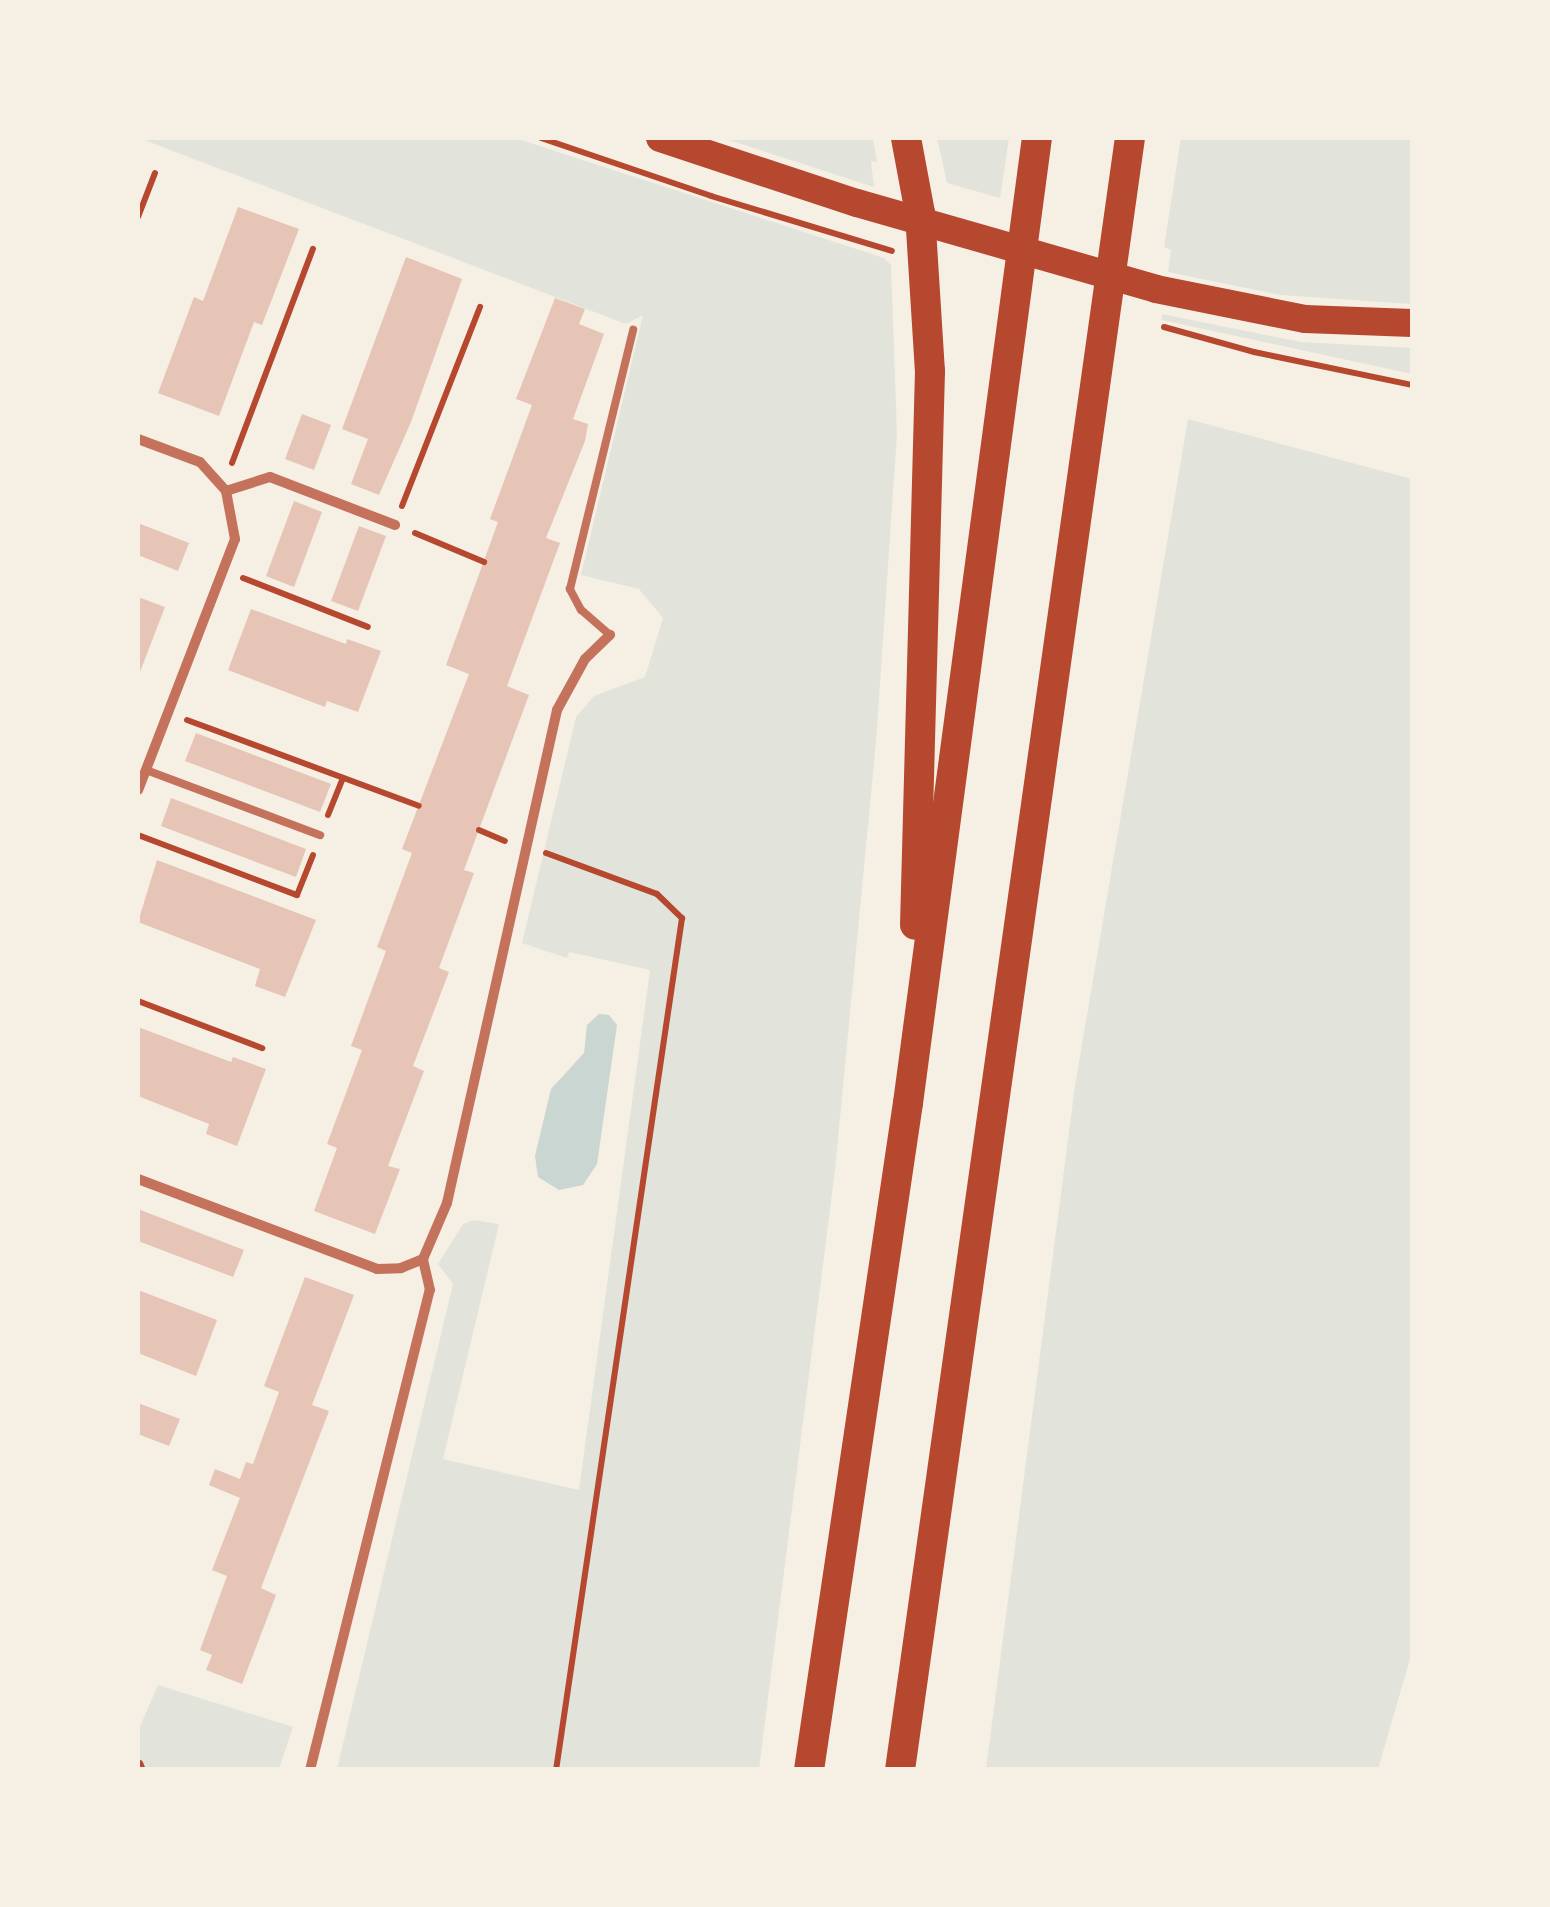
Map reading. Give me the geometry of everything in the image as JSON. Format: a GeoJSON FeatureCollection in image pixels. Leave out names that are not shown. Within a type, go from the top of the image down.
{"type":"FeatureCollection","features":[{"type":"Feature","properties":{"kind":"highway"},"geometry":{"type":"LineString","coordinates":[[660,138],[857,204],[1156,289],[1305,319],[1412,323]]}},
{"type":"Feature","properties":{"kind":"highway"},"geometry":{"type":"LineString","coordinates":[[906,138],[920,213],[930,371],[925,653],[908,1103]]}},
{"type":"Feature","properties":{"kind":"highway"},"geometry":{"type":"LineString","coordinates":[[900,1770],[1130,138]]}},
{"type":"Feature","properties":{"kind":"highway"},"geometry":{"type":"LineString","coordinates":[[808,1770],[908,1103],[1036,141]]}},
{"type":"Feature","properties":{"kind":"street"},"geometry":{"type":"LineString","coordinates":[[138,439],[200,462],[225,489],[235,539],[138,790]]}},
{"type":"Feature","properties":{"kind":"street"},"geometry":{"type":"LineString","coordinates":[[225,489],[270,477],[395,525]]}},
{"type":"Feature","properties":{"kind":"street"},"geometry":{"type":"LineString","coordinates":[[310,1770],[430,1290],[423,1259],[447,1203],[557,710],[586,659],[610,635]]}},
{"type":"Feature","properties":{"kind":"street"},"geometry":{"type":"LineString","coordinates":[[138,1179],[376,1269],[401,1268],[423,1259]]}},
{"type":"Feature","properties":{"kind":"lane"},"geometry":{"type":"LineString","coordinates":[[610,635],[581,610],[570,589],[633,330]]}},
{"type":"Feature","properties":{"kind":"lane"},"geometry":{"type":"LineString","coordinates":[[146,770],[320,834]]}},
{"type":"Feature","properties":{"kind":"path"},"geometry":{"type":"LineString","coordinates":[[138,217],[155,173]]}},
{"type":"Feature","properties":{"kind":"path"},"geometry":{"type":"LineString","coordinates":[[225,489],[312,249]]}},
{"type":"Feature","properties":{"kind":"path"},"geometry":{"type":"LineString","coordinates":[[480,306],[395,525],[484,562]]}},
{"type":"Feature","properties":{"kind":"path"},"geometry":{"type":"LineString","coordinates":[[1195,336],[1412,385]]}},
{"type":"Feature","properties":{"kind":"path"},"geometry":{"type":"LineString","coordinates":[[223,570],[368,628]]}},
{"type":"Feature","properties":{"kind":"path"},"geometry":{"type":"LineString","coordinates":[[168,713],[418,806]]}},
{"type":"Feature","properties":{"kind":"path"},"geometry":{"type":"LineString","coordinates":[[138,836],[298,895],[344,778]]}},
{"type":"Feature","properties":{"kind":"path"},"geometry":{"type":"LineString","coordinates":[[526,846],[658,894],[682,918],[556,1770]]}},
{"type":"Feature","properties":{"kind":"path"},"geometry":{"type":"LineString","coordinates":[[138,1001],[262,1048]]}},
{"type":"Feature","properties":{"kind":"shaded area"},"geometry":{"type":"Polygon","coordinates":[[[139,138],[515,138],[884,258],[891,265],[897,434],[876,742],[835,1170],[759,1769],[337,1769],[453,1284],[438,1264],[463,1224],[474,1220],[499,1224],[443,1459],[579,1490],[650,970],[569,952],[567,958],[522,943],[576,717],[594,696],[645,677],[663,618],[639,589],[581,575],[643,315],[626,324],[139,138]]]}},
{"type":"Feature","properties":{"kind":"shaded area"},"geometry":{"type":"Polygon","coordinates":[[[723,138],[873,138],[877,162],[871,161],[874,187],[723,138]]]}},
{"type":"Feature","properties":{"kind":"shaded area"},"geometry":{"type":"Polygon","coordinates":[[[937,138],[1009,138],[1000,198],[947,183],[937,138]]]}},
{"type":"Feature","properties":{"kind":"shaded area"},"geometry":{"type":"Polygon","coordinates":[[[1181,138],[1412,138],[1412,304],[1280,295],[1168,272],[1171,250],[1164,247],[1181,138]]]}},
{"type":"Feature","properties":{"kind":"shaded area"},"geometry":{"type":"Polygon","coordinates":[[[1162,314],[1301,342],[1412,348],[1412,374],[1162,320],[1162,314]]]}},
{"type":"Feature","properties":{"kind":"shaded area"},"geometry":{"type":"Polygon","coordinates":[[[1188,419],[1412,479],[1412,1652],[1378,1769],[986,1769],[1075,1086],[1188,419]]]}},
{"type":"Feature","properties":{"kind":"shaded area"},"geometry":{"type":"Polygon","coordinates":[[[599,1014],[609,1015],[617,1025],[597,1164],[583,1185],[559,1190],[538,1177],[535,1156],[551,1089],[584,1053],[587,1025],[599,1014]]]}},
{"type":"Feature","properties":{"kind":"shaded area"},"geometry":{"type":"Polygon","coordinates":[[[158,1685],[293,1727],[279,1769],[138,1770],[138,1731],[158,1685]]]}},
{"type":"Feature","properties":{"kind":"building"},"geometry":{"type":"Polygon","coordinates":[[[238,207],[299,229],[262,325],[254,322],[219,416],[158,393],[194,297],[203,301],[238,207]]]}},
{"type":"Feature","properties":{"kind":"building"},"geometry":{"type":"Polygon","coordinates":[[[406,257],[462,279],[411,422],[379,495],[351,484],[368,439],[342,429],[406,257]]]}},
{"type":"Feature","properties":{"kind":"building"},"geometry":{"type":"Polygon","coordinates":[[[555,298],[585,309],[579,324],[604,334],[573,419],[588,424],[585,441],[546,538],[560,543],[507,686],[529,695],[464,870],[474,873],[439,968],[449,972],[413,1066],[424,1071],[388,1166],[400,1169],[375,1234],[314,1211],[337,1148],[327,1144],[362,1050],[351,1046],[386,951],[377,947],[412,853],[402,849],[469,674],[446,665],[498,522],[490,519],[532,405],[516,399],[555,298]]]}},
{"type":"Feature","properties":{"kind":"building"},"geometry":{"type":"Polygon","coordinates":[[[302,414],[331,425],[314,470],[285,459],[302,414]]]}},
{"type":"Feature","properties":{"kind":"building"},"geometry":{"type":"Polygon","coordinates":[[[294,501],[322,512],[294,587],[266,576],[294,501]]]}},
{"type":"Feature","properties":{"kind":"building"},"geometry":{"type":"Polygon","coordinates":[[[138,523],[189,543],[178,571],[138,555],[138,523]]]}},
{"type":"Feature","properties":{"kind":"building"},"geometry":{"type":"Polygon","coordinates":[[[359,526],[386,536],[358,611],[331,601],[359,526]]]}},
{"type":"Feature","properties":{"kind":"building"},"geometry":{"type":"Polygon","coordinates":[[[138,597],[165,607],[138,677],[138,597]]]}},
{"type":"Feature","properties":{"kind":"building"},"geometry":{"type":"Polygon","coordinates":[[[251,609],[346,644],[347,639],[381,651],[358,712],[327,701],[325,707],[228,670],[251,609]]]}},
{"type":"Feature","properties":{"kind":"building"},"geometry":{"type":"Polygon","coordinates":[[[196,733],[331,784],[320,812],[185,761],[196,733]]]}},
{"type":"Feature","properties":{"kind":"building"},"geometry":{"type":"Polygon","coordinates":[[[171,798],[306,849],[296,877],[161,826],[171,798]]]}},
{"type":"Feature","properties":{"kind":"building"},"geometry":{"type":"Polygon","coordinates":[[[157,860],[316,920],[285,997],[255,986],[260,969],[138,922],[157,860]]]}},
{"type":"Feature","properties":{"kind":"building"},"geometry":{"type":"Polygon","coordinates":[[[138,1027],[231,1062],[233,1057],[266,1069],[237,1146],[206,1134],[209,1124],[138,1096],[138,1027]]]}},
{"type":"Feature","properties":{"kind":"building"},"geometry":{"type":"Polygon","coordinates":[[[138,1209],[244,1250],[233,1277],[138,1241],[138,1209]]]}},
{"type":"Feature","properties":{"kind":"building"},"geometry":{"type":"Polygon","coordinates":[[[305,1277],[354,1295],[312,1405],[329,1411],[261,1588],[276,1595],[242,1684],[206,1670],[212,1655],[200,1650],[227,1576],[212,1570],[240,1498],[209,1485],[215,1469],[240,1479],[246,1462],[253,1464],[279,1392],[264,1386],[305,1277]]]}},
{"type":"Feature","properties":{"kind":"building"},"geometry":{"type":"Polygon","coordinates":[[[138,1290],[217,1320],[196,1376],[138,1353],[138,1290]]]}},
{"type":"Feature","properties":{"kind":"building"},"geometry":{"type":"Polygon","coordinates":[[[138,1403],[180,1419],[169,1446],[138,1434],[138,1403]]]}}]}
